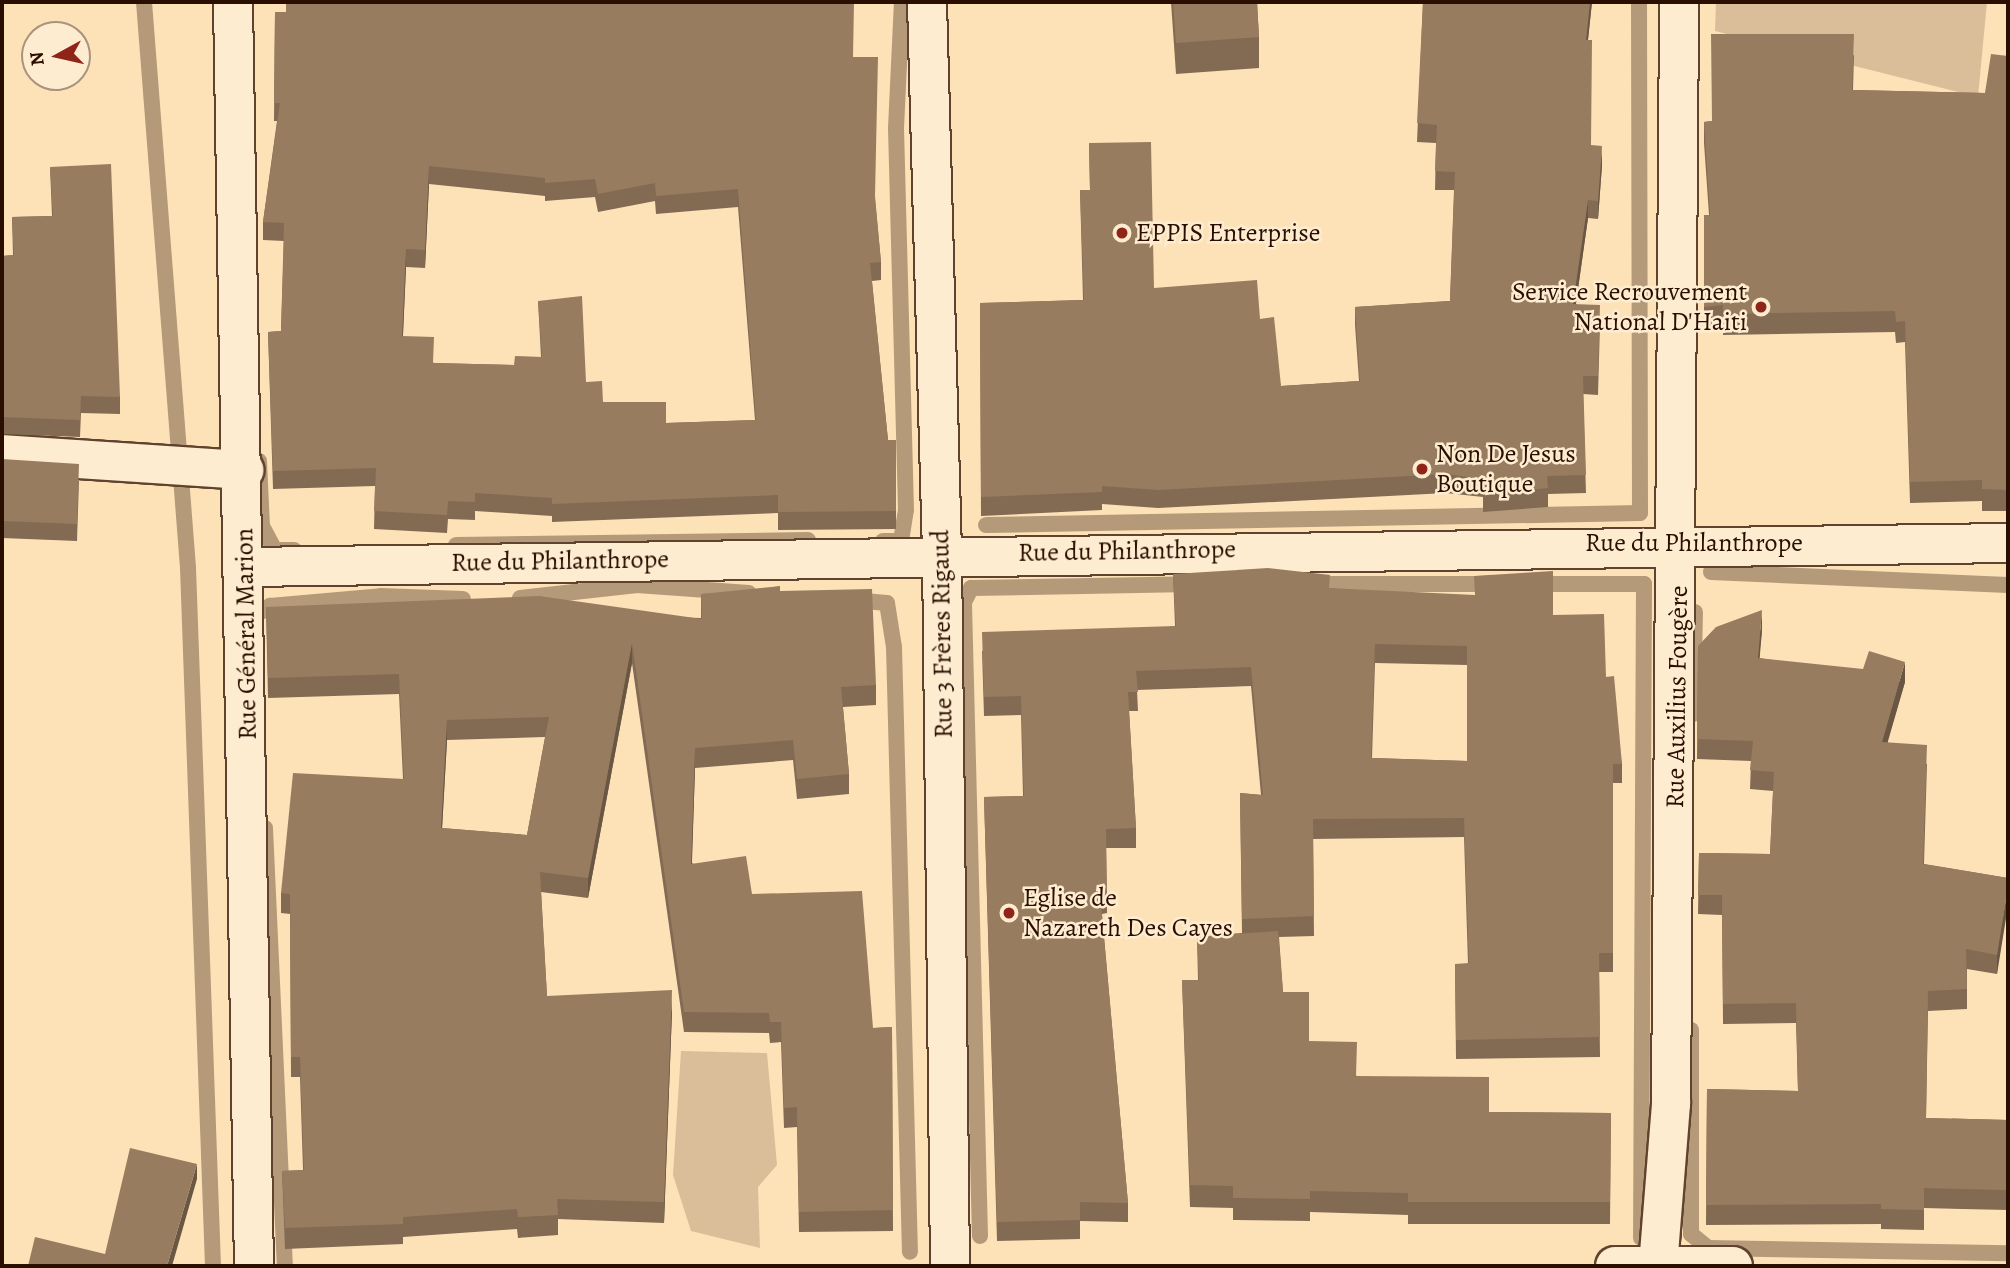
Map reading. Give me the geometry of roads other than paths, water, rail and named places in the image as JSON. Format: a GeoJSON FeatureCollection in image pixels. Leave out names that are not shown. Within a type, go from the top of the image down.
{"type":"FeatureCollection","features":[{"type":"Feature","properties":{"kind":"street","name":"Rue Général Marion"},"geometry":{"type":"LineString","coordinates":[[233,2],[246,567],[254,1266]]}},
{"type":"Feature","properties":{"kind":"street","name":"Rue 3 Frères Rigaud"},"geometry":{"type":"LineString","coordinates":[[927,2],[942,553],[950,1266]]}},
{"type":"Feature","properties":{"kind":"street","name":"Rue Auxilius Fougère"},"geometry":{"type":"LineString","coordinates":[[1658,1266],[1671,1104],[1679,543],[1679,2]]}},
{"type":"Feature","properties":{"kind":"street"},"geometry":{"type":"LineString","coordinates":[[2,454],[244,470]]}},
{"type":"Feature","properties":{"kind":"street","name":"Rue du Philanthrope"},"geometry":{"type":"LineString","coordinates":[[246,567],[942,553],[1679,543],[2008,543]]}},
{"type":"Feature","properties":{"kind":"street"},"geometry":{"type":"LineString","coordinates":[[1615,1266],[1733,1266]]}},
{"type":"Feature","properties":{"kind":"waterway"},"geometry":{"type":"LineString","coordinates":[[144,2],[188,568],[213,1266]]}},
{"type":"Feature","properties":{"kind":"waterway"},"geometry":{"type":"LineString","coordinates":[[883,541],[901,541],[906,510],[896,128],[902,2]]}},
{"type":"Feature","properties":{"kind":"waterway"},"geometry":{"type":"LineString","coordinates":[[986,525],[1640,513],[1639,2]]}},
{"type":"Feature","properties":{"kind":"waterway"},"geometry":{"type":"LineString","coordinates":[[259,461],[262,526],[275,550],[294,550]]}},
{"type":"Feature","properties":{"kind":"waterway"},"geometry":{"type":"LineString","coordinates":[[456,545],[808,540]]}},
{"type":"Feature","properties":{"kind":"waterway"},"geometry":{"type":"LineString","coordinates":[[1711,572],[2008,585]]}},
{"type":"Feature","properties":{"kind":"waterway"},"geometry":{"type":"LineString","coordinates":[[980,1236],[964,602],[971,588],[1193,584]]}},
{"type":"Feature","properties":{"kind":"waterway"},"geometry":{"type":"LineString","coordinates":[[1310,584],[1494,584]]}},
{"type":"Feature","properties":{"kind":"waterway"},"geometry":{"type":"LineString","coordinates":[[1534,584],[1644,584],[1641,1238]]}},
{"type":"Feature","properties":{"kind":"waterway"},"geometry":{"type":"LineString","coordinates":[[520,598],[637,585],[749,593]]}},
{"type":"Feature","properties":{"kind":"waterway"},"geometry":{"type":"LineString","coordinates":[[256,627],[256,615],[270,606],[381,596],[463,599]]}},
{"type":"Feature","properties":{"kind":"waterway"},"geometry":{"type":"LineString","coordinates":[[852,600],[887,603],[894,647],[910,1252]]}},
{"type":"Feature","properties":{"kind":"waterway"},"geometry":{"type":"LineString","coordinates":[[1693,714],[1695,612]]}},
{"type":"Feature","properties":{"kind":"waterway"},"geometry":{"type":"LineString","coordinates":[[265,828],[285,1266]]}},
{"type":"Feature","properties":{"kind":"waterway"},"geometry":{"type":"LineString","coordinates":[[1691,1030],[1691,1234],[1708,1248],[2008,1253]]}},
{"type":"Feature","properties":{"kind":"place","name":"EPPIS Enterprise"},"geometry":{"type":"Point","coordinates":[1122,233]}},
{"type":"Feature","properties":{"kind":"place","name":"Service Recrouvement National D'Haiti"},"geometry":{"type":"Point","coordinates":[1761,307]}},
{"type":"Feature","properties":{"kind":"place","name":"Non De Jesus Boutique"},"geometry":{"type":"Point","coordinates":[1422,469]}},
{"type":"Feature","properties":{"kind":"place","name":"Eglise de Nazareth Des Cayes"},"geometry":{"type":"Point","coordinates":[1009,913]}}]}
